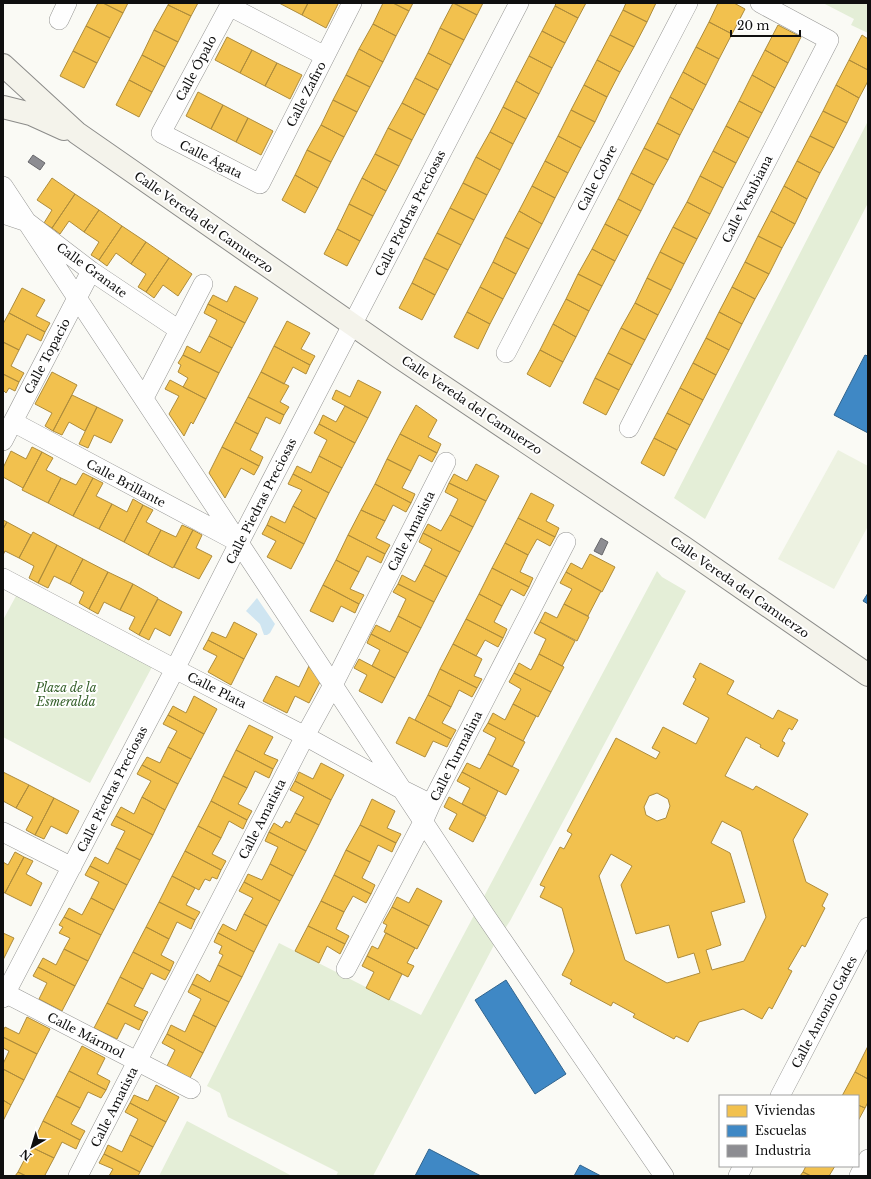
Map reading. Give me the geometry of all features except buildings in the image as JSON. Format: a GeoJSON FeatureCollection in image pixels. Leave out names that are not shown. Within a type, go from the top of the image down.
{"type":"FeatureCollection","features":[{"type":"Feature","properties":{"kind":"street"},"geometry":{"type":"LineString","coordinates":[[59,20],[67,3]]}},
{"type":"Feature","properties":{"kind":"street","name":"Calle Zafiro"},"geometry":{"type":"LineString","coordinates":[[260,184],[352,3]]}},
{"type":"Feature","properties":{"kind":"street","name":"Calle Piedras Preciosas"},"geometry":{"type":"LineString","coordinates":[[4,995],[175,669],[519,3]]}},
{"type":"Feature","properties":{"kind":"street","name":"Calle Cobre"},"geometry":{"type":"LineString","coordinates":[[506,353],[688,3]]}},
{"type":"Feature","properties":{"kind":"street","name":"Calle Vesubiana"},"geometry":{"type":"LineString","coordinates":[[629,428],[829,40],[760,3]]}},
{"type":"Feature","properties":{"kind":"street"},"geometry":{"type":"LineString","coordinates":[[230,5],[325,56]]}},
{"type":"Feature","properties":{"kind":"street","name":"Calle Ópalo"},"geometry":{"type":"LineString","coordinates":[[161,133],[230,5]]}},
{"type":"Feature","properties":{"kind":"street","name":"Calle Vereda del Camuerzo"},"geometry":{"type":"LineString","coordinates":[[3,65],[77,133],[353,325],[683,547],[868,676]]}},
{"type":"Feature","properties":{"kind":"street","name":"Calle Vereda del Camuerzo"},"geometry":{"type":"LineString","coordinates":[[3,107],[31,114],[77,133]]}},
{"type":"Feature","properties":{"kind":"street","name":"Calle Ágata"},"geometry":{"type":"LineString","coordinates":[[161,133],[260,184]]}},
{"type":"Feature","properties":{"kind":"street"},"geometry":{"type":"LineString","coordinates":[[3,186],[489,922],[664,1176]]}},
{"type":"Feature","properties":{"kind":"street","name":"Calle Granate"},"geometry":{"type":"LineString","coordinates":[[3,214],[27,222],[91,271],[180,330]]}},
{"type":"Feature","properties":{"kind":"street","name":"Calle Topacio"},"geometry":{"type":"LineString","coordinates":[[3,441],[91,271]]}},
{"type":"Feature","properties":{"kind":"street"},"geometry":{"type":"LineString","coordinates":[[144,398],[203,284]]}},
{"type":"Feature","properties":{"kind":"street","name":"Calle Brillante"},"geometry":{"type":"LineString","coordinates":[[13,422],[239,543]]}},
{"type":"Feature","properties":{"kind":"street","name":"Calle Amatista"},"geometry":{"type":"LineString","coordinates":[[78,1176],[446,462]]}},
{"type":"Feature","properties":{"kind":"street","name":"Calle Turmalina"},"geometry":{"type":"LineString","coordinates":[[346,969],[566,542]]}},
{"type":"Feature","properties":{"kind":"street","name":"Calle Plata"},"geometry":{"type":"LineString","coordinates":[[3,578],[305,736],[431,804]]}},
{"type":"Feature","properties":{"kind":"street"},"geometry":{"type":"LineString","coordinates":[[3,832],[72,867]]}},
{"type":"Feature","properties":{"kind":"street","name":"Calle Antonio Gades"},"geometry":{"type":"LineString","coordinates":[[781,1095],[868,927]]}},
{"type":"Feature","properties":{"kind":"street","name":"Calle Mármol"},"geometry":{"type":"LineString","coordinates":[[4,995],[191,1089]]}},
{"type":"Feature","properties":{"kind":"street"},"geometry":{"type":"LineString","coordinates":[[859,1176],[868,1159]]}},
{"type":"Feature","properties":{"kind":"street"},"geometry":{"type":"LineString","coordinates":[[738,1176],[742,1167]]}},
{"type":"Feature","properties":{"kind":"green space"},"geometry":{"type":"Polygon","coordinates":[[[823,3],[868,3],[868,33],[851,25],[854,19],[823,3]]]}},
{"type":"Feature","properties":{"kind":"green space"},"geometry":{"type":"Polygon","coordinates":[[[868,121],[868,203],[705,519],[674,498],[868,121]]]}},
{"type":"Feature","properties":{"kind":"green space"},"geometry":{"type":"Polygon","coordinates":[[[838,450],[868,466],[868,526],[834,589],[778,559],[838,450]]]}},
{"type":"Feature","properties":{"kind":"green space"},"geometry":{"type":"Polygon","coordinates":[[[657,571],[662,577],[686,591],[510,921],[494,945],[373,1176],[336,1176],[338,1172],[228,1117],[220,1093],[207,1086],[279,943],[421,1015],[657,571]]]}},
{"type":"Feature","properties":{"kind":"green space","name":"Plaza de la Esmeralda"},"geometry":{"type":"Polygon","coordinates":[[[16,596],[152,667],[90,783],[3,737],[3,620],[16,596]]]}},
{"type":"Feature","properties":{"kind":"green space"},"geometry":{"type":"Polygon","coordinates":[[[187,1121],[292,1176],[159,1176],[187,1121]]]}},
{"type":"Feature","properties":{"kind":"water"},"geometry":{"type":"Polygon","coordinates":[[[257,598],[275,624],[270,633],[267,635],[264,635],[260,624],[246,611],[257,598]]]}}]}
